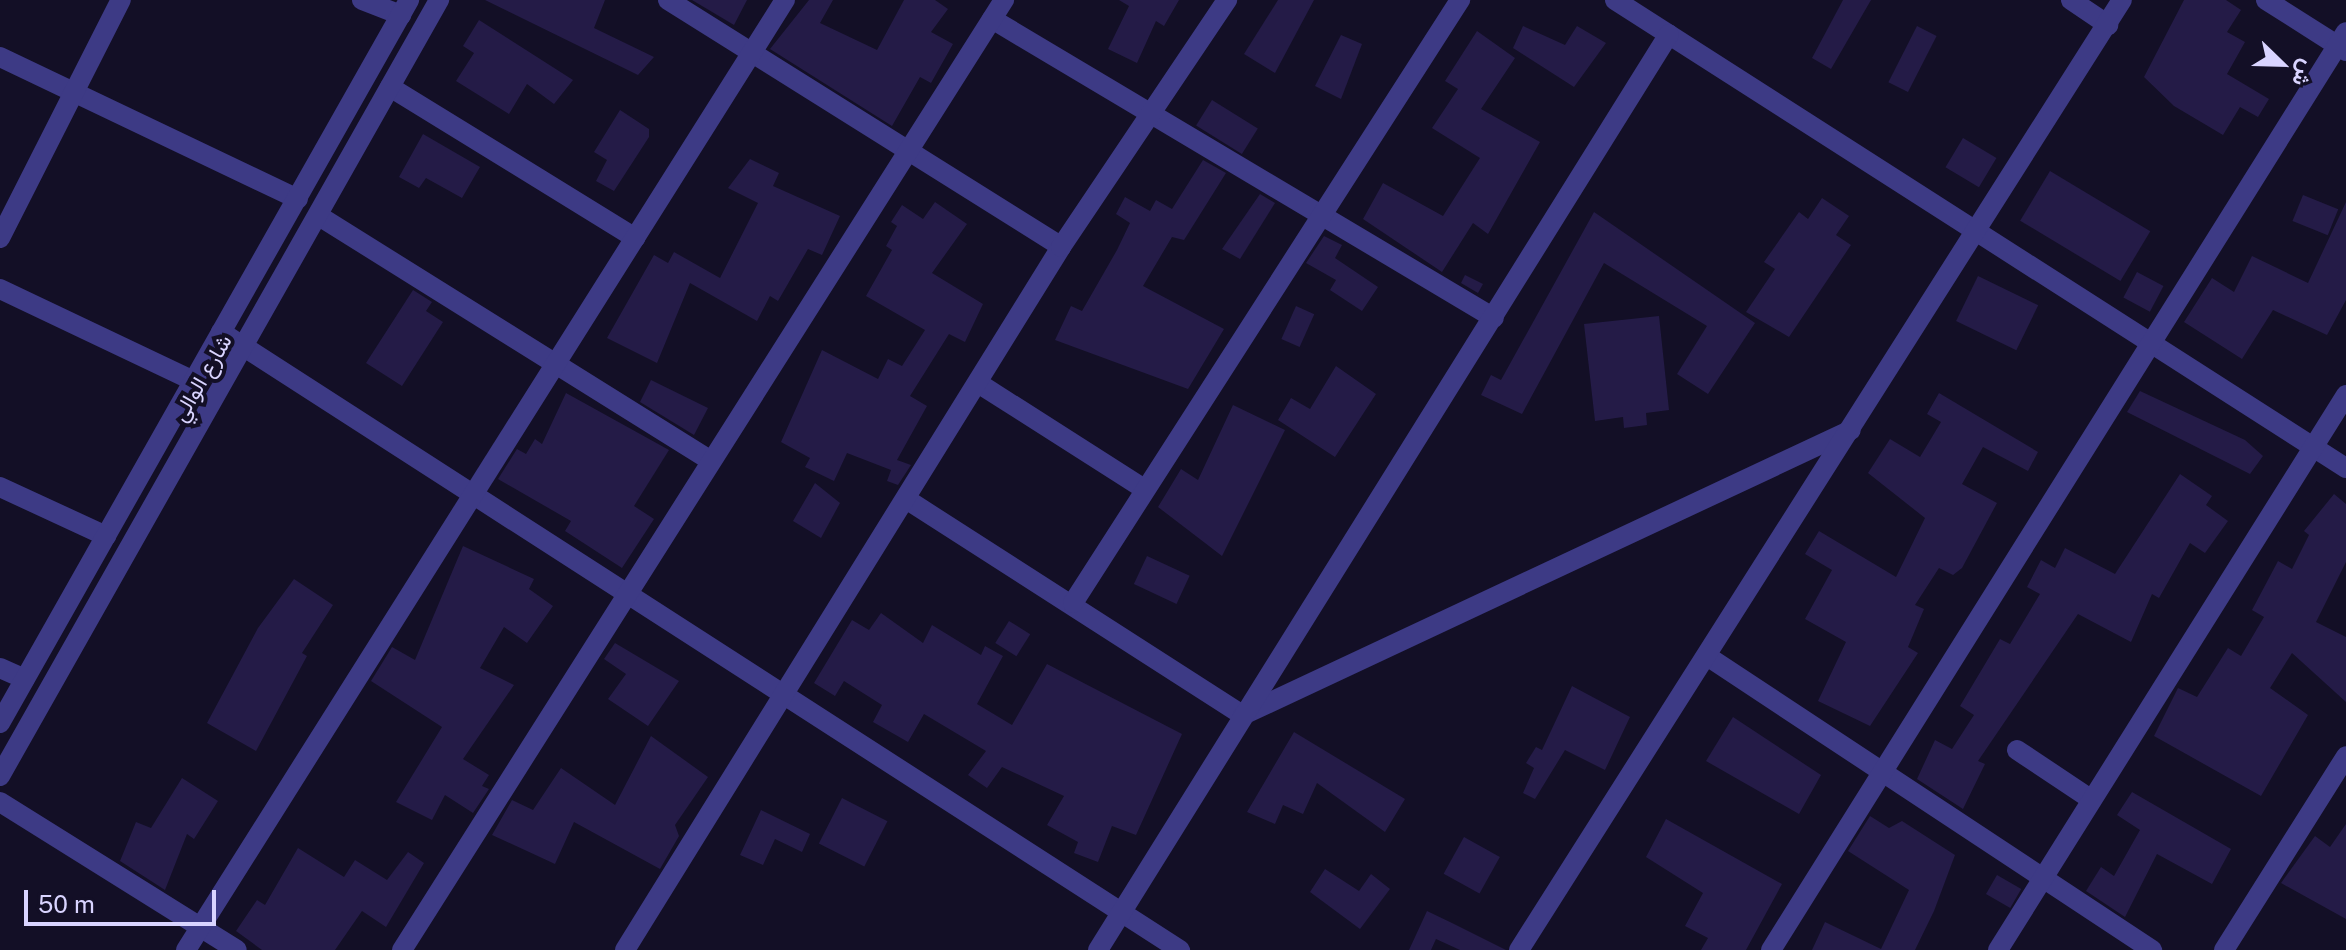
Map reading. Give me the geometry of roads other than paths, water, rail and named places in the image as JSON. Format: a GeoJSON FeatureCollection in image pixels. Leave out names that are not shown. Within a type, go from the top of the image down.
{"type":"FeatureCollection","features":[{"type":"Feature","properties":{"kind":"street"},"geometry":{"type":"LineString","coordinates":[[0,238],[121,0]]}},
{"type":"Feature","properties":{"kind":"street"},"geometry":{"type":"LineString","coordinates":[[362,0],[405,8]]}},
{"type":"Feature","properties":{"kind":"street","name":"شارع الوالي"},"geometry":{"type":"LineString","coordinates":[[0,776],[246,349],[439,0]]}},
{"type":"Feature","properties":{"kind":"street"},"geometry":{"type":"LineString","coordinates":[[668,0],[1061,247]]}},
{"type":"Feature","properties":{"kind":"street"},"geometry":{"type":"LineString","coordinates":[[186,950],[785,0]]}},
{"type":"Feature","properties":{"kind":"street"},"geometry":{"type":"LineString","coordinates":[[402,950],[905,149],[1004,0]]}},
{"type":"Feature","properties":{"kind":"street"},"geometry":{"type":"LineString","coordinates":[[625,950],[1061,247],[1227,0]]}},
{"type":"Feature","properties":{"kind":"street"},"geometry":{"type":"LineString","coordinates":[[1073,603],[1143,488],[1460,0]]}},
{"type":"Feature","properties":{"kind":"street"},"geometry":{"type":"LineString","coordinates":[[1615,0],[2346,468]]}},
{"type":"Feature","properties":{"kind":"street"},"geometry":{"type":"LineString","coordinates":[[2071,0],[2108,25]]}},
{"type":"Feature","properties":{"kind":"street"},"geometry":{"type":"LineString","coordinates":[[1519,950],[1710,658],[2122,0]]}},
{"type":"Feature","properties":{"kind":"street"},"geometry":{"type":"LineString","coordinates":[[1771,950],[2343,43],[2266,0]]}},
{"type":"Feature","properties":{"kind":"street","name":"شارع الوالي"},"geometry":{"type":"LineString","coordinates":[[0,723],[405,8]]}},
{"type":"Feature","properties":{"kind":"street"},"geometry":{"type":"LineString","coordinates":[[992,19],[1147,117],[1322,210],[1494,318]]}},
{"type":"Feature","properties":{"kind":"street"},"geometry":{"type":"LineString","coordinates":[[1098,950],[1669,34]]}},
{"type":"Feature","properties":{"kind":"street"},"geometry":{"type":"LineString","coordinates":[[0,57],[75,89],[298,199]]}},
{"type":"Feature","properties":{"kind":"street"},"geometry":{"type":"LineString","coordinates":[[390,87],[635,238]]}},
{"type":"Feature","properties":{"kind":"street"},"geometry":{"type":"LineString","coordinates":[[319,216],[711,461]]}},
{"type":"Feature","properties":{"kind":"street"},"geometry":{"type":"LineString","coordinates":[[0,289],[194,381]]}},
{"type":"Feature","properties":{"kind":"street"},"geometry":{"type":"LineString","coordinates":[[221,332],[1180,950]]}},
{"type":"Feature","properties":{"kind":"street"},"geometry":{"type":"LineString","coordinates":[[978,383],[1143,488]]}},
{"type":"Feature","properties":{"kind":"street"},"geometry":{"type":"LineString","coordinates":[[1998,950],[2089,798],[2346,395]]}},
{"type":"Feature","properties":{"kind":"street"},"geometry":{"type":"LineString","coordinates":[[1243,715],[1853,429]]}},
{"type":"Feature","properties":{"kind":"street"},"geometry":{"type":"LineString","coordinates":[[0,487],[106,536]]}},
{"type":"Feature","properties":{"kind":"street"},"geometry":{"type":"LineString","coordinates":[[906,499],[1073,603],[1243,715]]}},
{"type":"Feature","properties":{"kind":"street"},"geometry":{"type":"LineString","coordinates":[[1710,658],[2044,873],[2152,950]]}},
{"type":"Feature","properties":{"kind":"street"},"geometry":{"type":"LineString","coordinates":[[0,668],[25,679]]}},
{"type":"Feature","properties":{"kind":"street"},"geometry":{"type":"LineString","coordinates":[[2017,750],[2089,798]]}},
{"type":"Feature","properties":{"kind":"street"},"geometry":{"type":"LineString","coordinates":[[2224,950],[2346,756]]}},
{"type":"Feature","properties":{"kind":"street"},"geometry":{"type":"LineString","coordinates":[[0,802],[237,950]]}}]}
